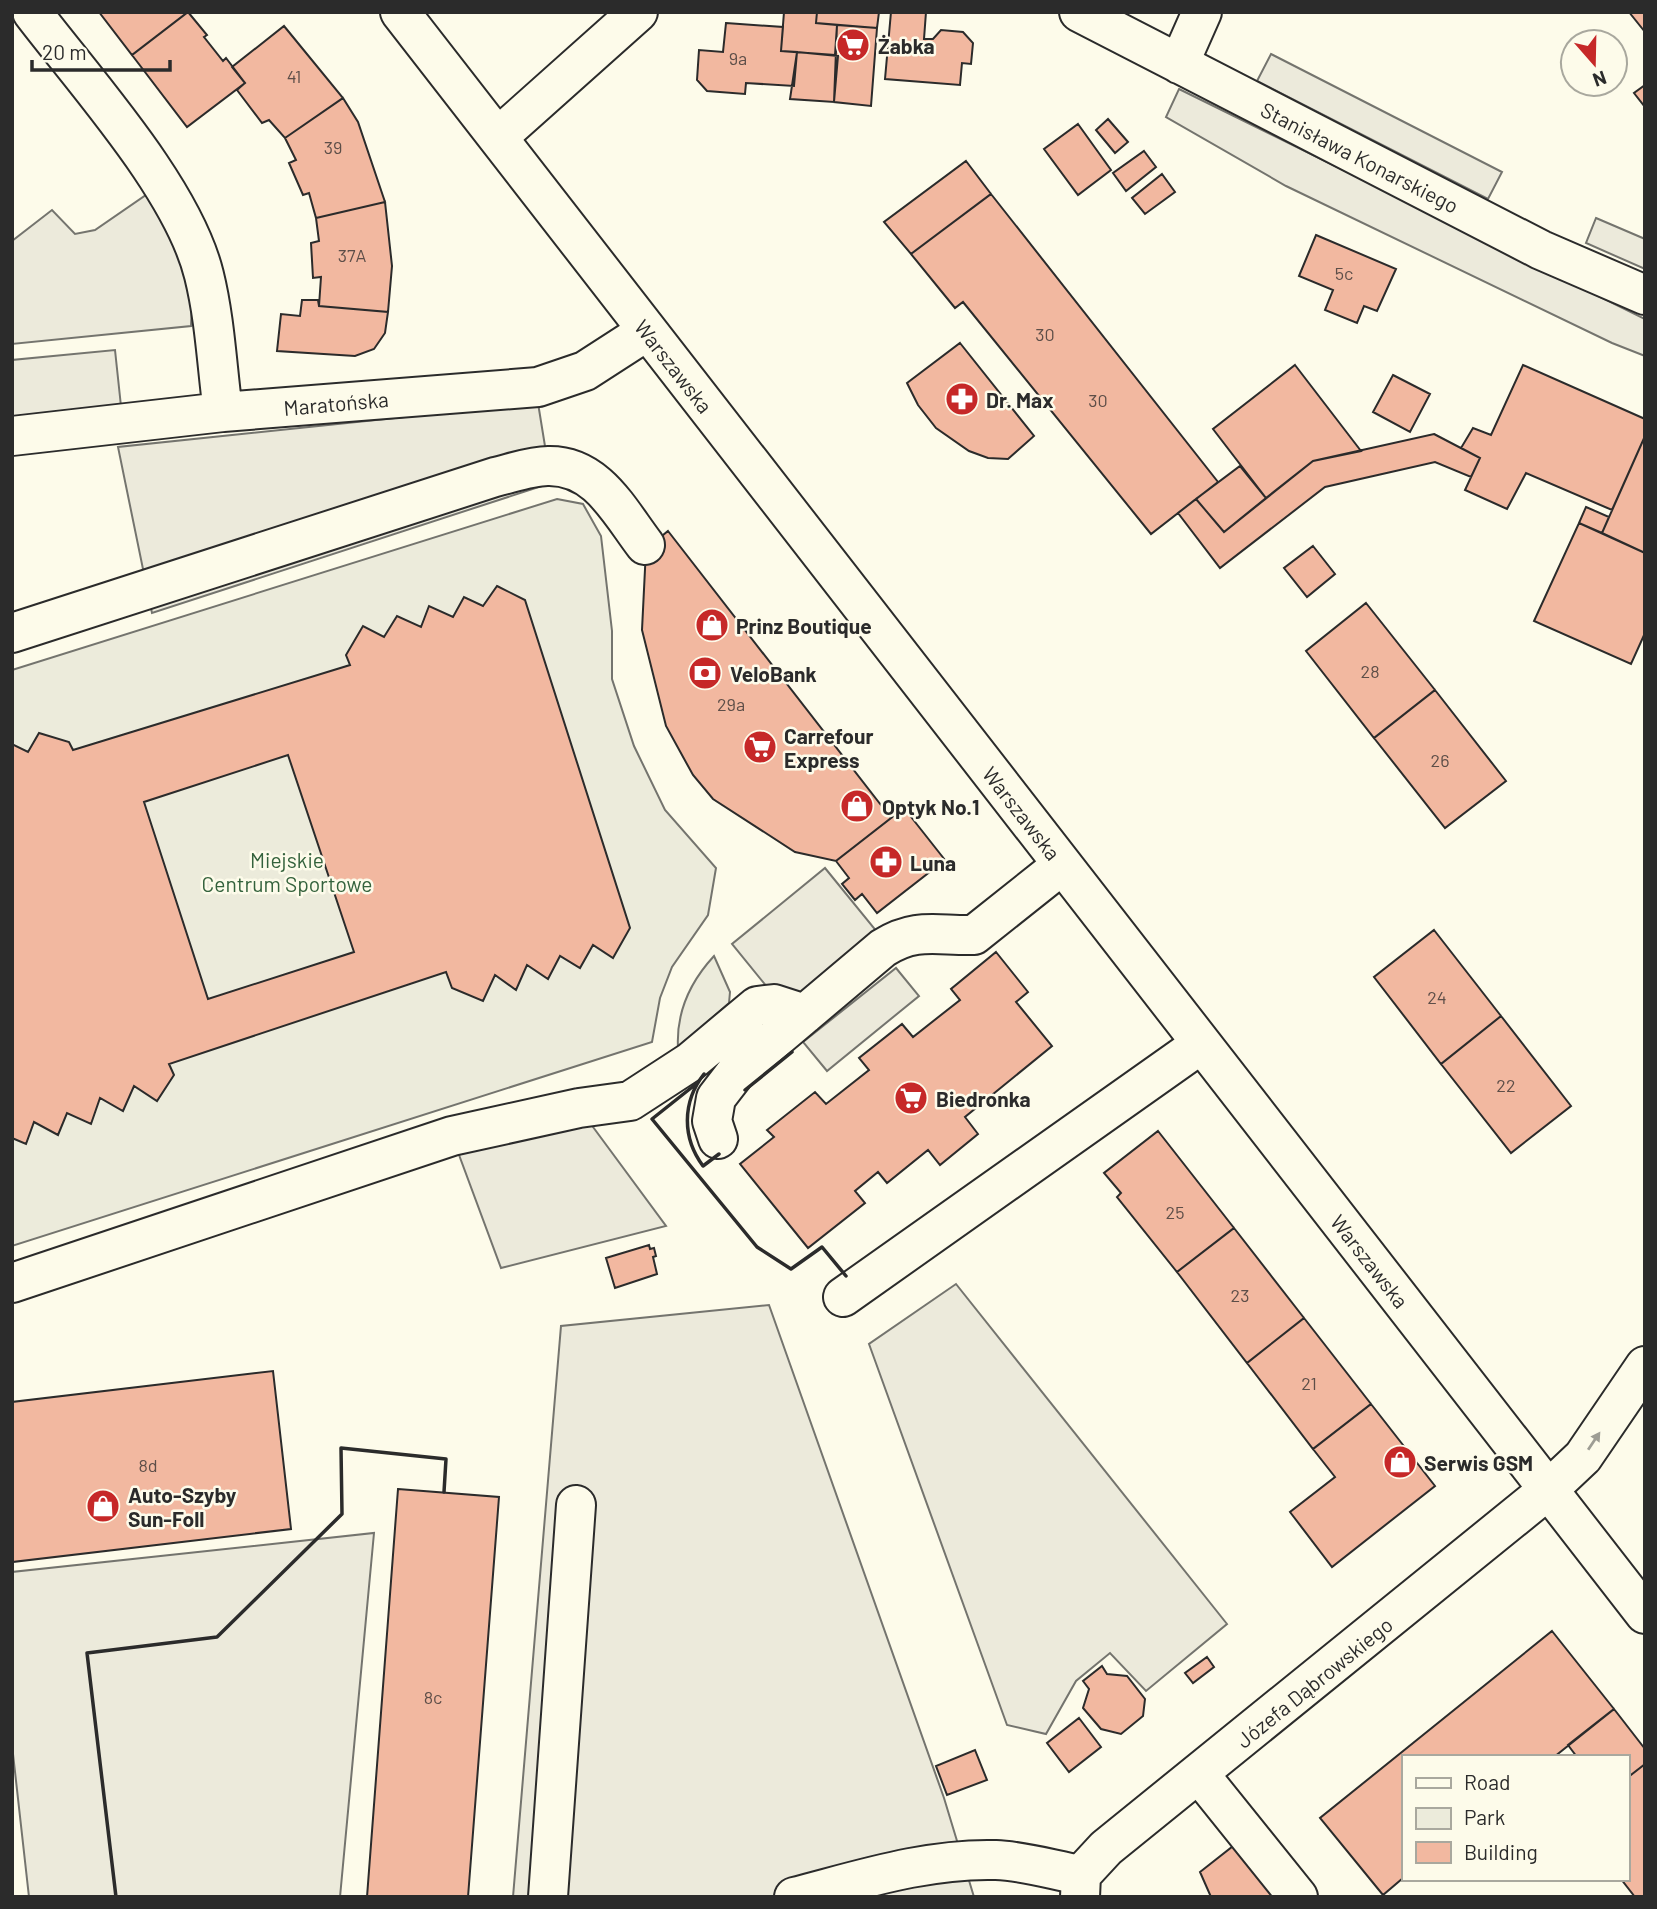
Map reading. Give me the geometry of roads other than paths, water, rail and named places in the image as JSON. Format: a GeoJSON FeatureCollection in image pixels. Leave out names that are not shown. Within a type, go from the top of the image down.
{"type":"FeatureCollection","features":[{"type":"Feature","properties":{"kind":"main road"},"geometry":{"type":"LineString","coordinates":[[32,12],[142,155],[180,216],[204,273],[223,412]]}},
{"type":"Feature","properties":{"kind":"main road","name":"Warszawska"},"geometry":{"type":"LineString","coordinates":[[400,12],[1643,1610]]}},
{"type":"Feature","properties":{"kind":"main road"},"geometry":{"type":"LineString","coordinates":[[498,137],[638,12]]}},
{"type":"Feature","properties":{"kind":"main road","name":"Stanisława Konarskiego"},"geometry":{"type":"LineString","coordinates":[[1079,12],[1541,250],[1645,295]]}},
{"type":"Feature","properties":{"kind":"main road"},"geometry":{"type":"LineString","coordinates":[[1179,64],[1202,12]]}},
{"type":"Feature","properties":{"kind":"main road","name":"Maratońska"},"geometry":{"type":"LineString","coordinates":[[12,436],[223,412],[538,387],[584,371],[647,331]]}},
{"type":"Feature","properties":{"kind":"main road"},"geometry":{"type":"LineString","coordinates":[[12,633],[495,477],[548,466],[581,471],[598,483],[645,545]]}},
{"type":"Feature","properties":{"kind":"main road"},"geometry":{"type":"LineString","coordinates":[[718,1139],[712,1121],[716,1098],[736,1072],[901,937],[922,932],[974,935],[1062,865]]}},
{"type":"Feature","properties":{"kind":"main road"},"geometry":{"type":"LineString","coordinates":[[12,1283],[452,1136],[579,1108],[630,1101],[690,1062],[757,1006],[774,1004],[805,1014]]}},
{"type":"Feature","properties":{"kind":"main road"},"geometry":{"type":"LineString","coordinates":[[843,1297],[1201,1044]]}},
{"type":"Feature","properties":{"kind":"main road"},"geometry":{"type":"LineString","coordinates":[[1548,1490],[1583,1457],[1645,1366]]}},
{"type":"Feature","properties":{"kind":"main road","name":"Józefa Dąbrowskiego"},"geometry":{"type":"LineString","coordinates":[[1081,1886],[1106,1849],[1548,1490]]}},
{"type":"Feature","properties":{"kind":"main road"},"geometry":{"type":"LineString","coordinates":[[548,1897],[576,1505]]}},
{"type":"Feature","properties":{"kind":"main road"},"geometry":{"type":"LineString","coordinates":[[1200,1775],[1298,1897]]}},
{"type":"Feature","properties":{"kind":"main road"},"geometry":{"type":"LineString","coordinates":[[794,1897],[904,1868],[971,1860],[999,1860],[1081,1886]]}},
{"type":"Feature","properties":{"kind":"place","name":"Żabka"},"geometry":{"type":"Point","coordinates":[853,45]}},
{"type":"Feature","properties":{"kind":"place","name":"Dr. Max"},"geometry":{"type":"Point","coordinates":[962,399]}},
{"type":"Feature","properties":{"kind":"place","name":"Prinz Boutique"},"geometry":{"type":"Point","coordinates":[712,625]}},
{"type":"Feature","properties":{"kind":"place","name":"VeloBank"},"geometry":{"type":"Point","coordinates":[705,673]}},
{"type":"Feature","properties":{"kind":"place","name":"Carrefour Express"},"geometry":{"type":"Point","coordinates":[760,747]}},
{"type":"Feature","properties":{"kind":"place","name":"Optyk No.1"},"geometry":{"type":"Point","coordinates":[857,806]}},
{"type":"Feature","properties":{"kind":"place","name":"Luna"},"geometry":{"type":"Point","coordinates":[886,862]}},
{"type":"Feature","properties":{"kind":"place","name":"Biedronka"},"geometry":{"type":"Point","coordinates":[911,1098]}},
{"type":"Feature","properties":{"kind":"place","name":"Serwis GSM"},"geometry":{"type":"Point","coordinates":[1400,1462]}},
{"type":"Feature","properties":{"kind":"place","name":"Auto-Szyby Sun-Foll"},"geometry":{"type":"Point","coordinates":[103,1506]}},
{"type":"Feature","properties":{"kind":"park label","name":"Miejskie Centrum Sportowe"},"geometry":{"type":"Point","coordinates":[287,871]}}]}
